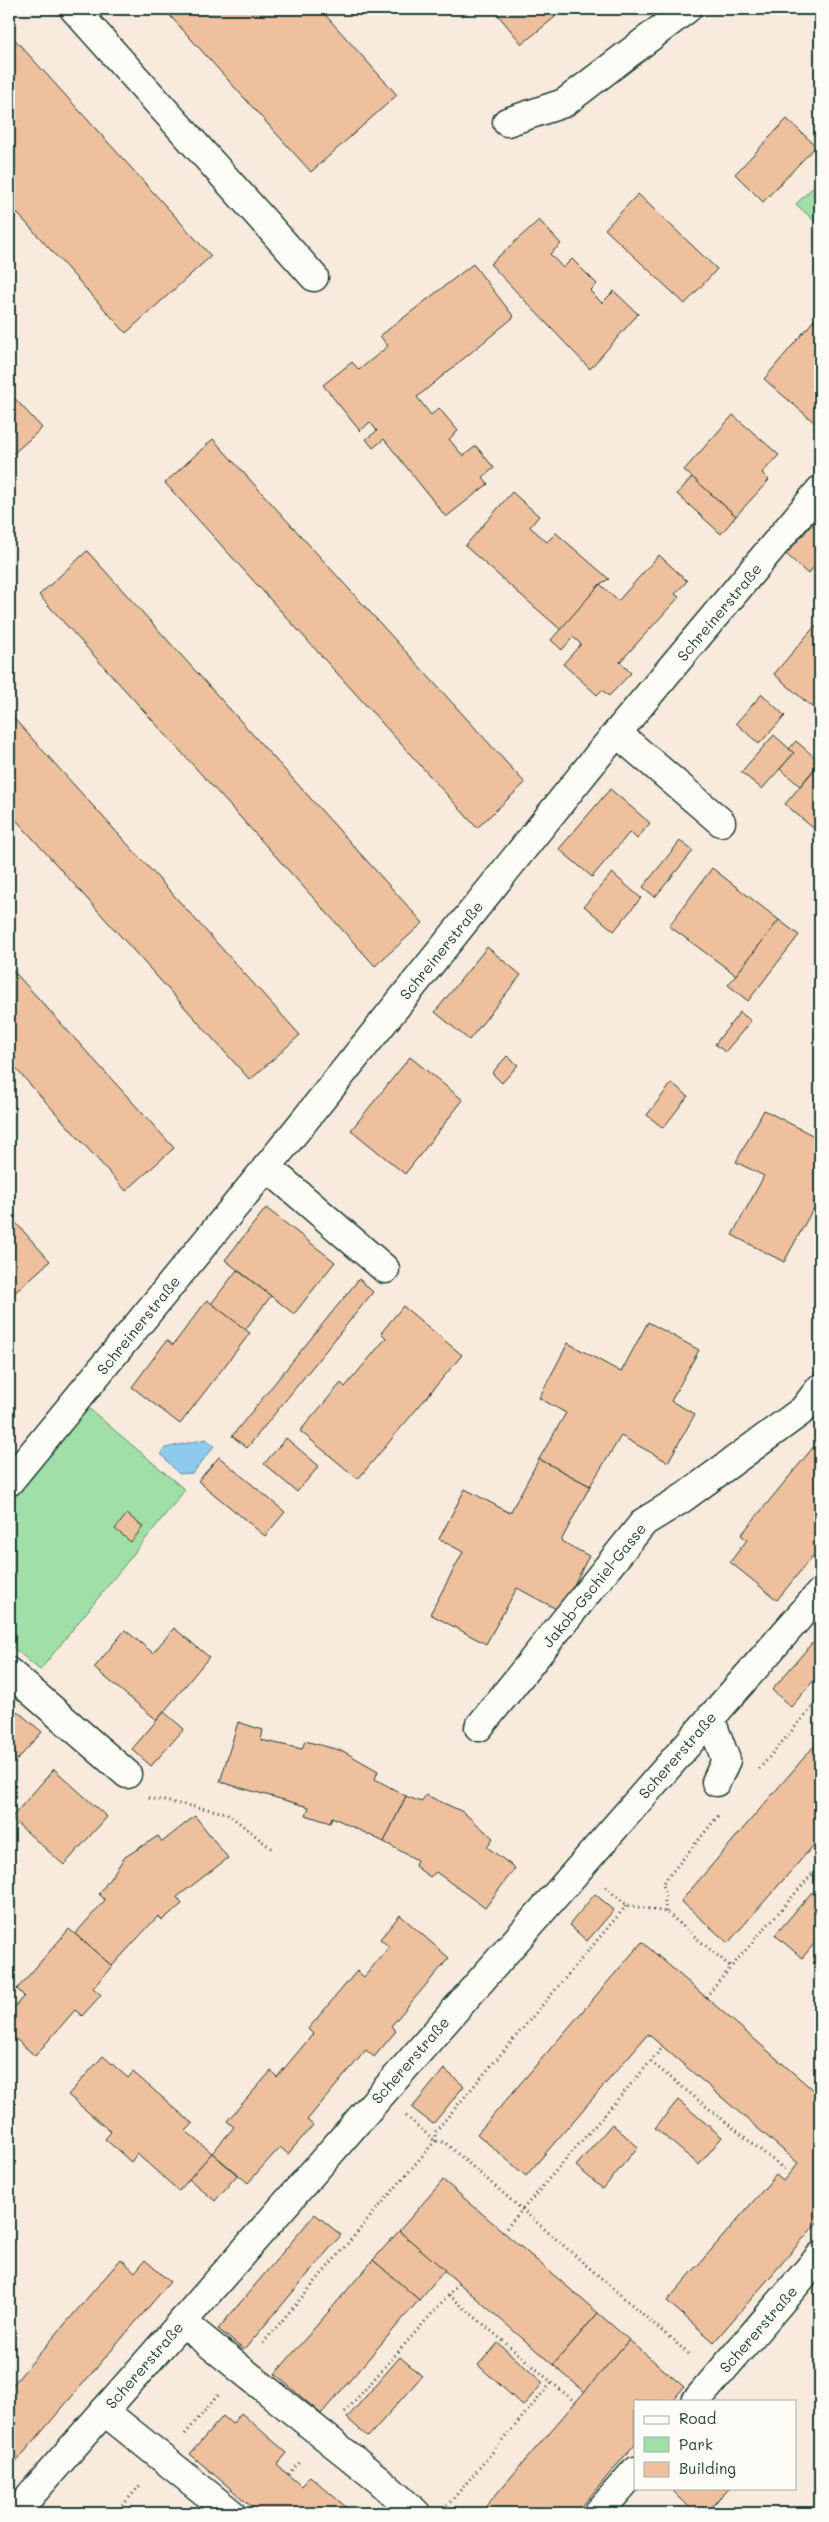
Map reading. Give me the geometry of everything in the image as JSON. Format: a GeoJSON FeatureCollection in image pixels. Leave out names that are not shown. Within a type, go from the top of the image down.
{"type":"FeatureCollection","features":[{"type":"Feature","properties":{"kind":"street"},"geometry":{"type":"LineString","coordinates":[[74,9],[314,277]]}},
{"type":"Feature","properties":{"kind":"street"},"geometry":{"type":"LineString","coordinates":[[507,122],[564,103],[687,9]]}},
{"type":"Feature","properties":{"kind":"street","name":"Schreinerstraße"},"geometry":{"type":"LineString","coordinates":[[9,1482],[267,1167],[617,733],[820,490]]}},
{"type":"Feature","properties":{"kind":"street"},"geometry":{"type":"LineString","coordinates":[[617,733],[721,822]]}},
{"type":"Feature","properties":{"kind":"street"},"geometry":{"type":"LineString","coordinates":[[267,1167],[385,1269]]}},
{"type":"Feature","properties":{"kind":"street","name":"Jakob-Gschiel-Gasse"},"geometry":{"type":"LineString","coordinates":[[480,1727],[644,1522],[683,1498],[803,1410],[820,1388]]}},
{"type":"Feature","properties":{"kind":"street","name":"Schererstraße"},"geometry":{"type":"LineString","coordinates":[[15,2513],[710,1718],[816,1607]]}},
{"type":"Feature","properties":{"kind":"street"},"geometry":{"type":"LineString","coordinates":[[9,1672],[127,1774]]}},
{"type":"Feature","properties":{"kind":"street"},"geometry":{"type":"LineString","coordinates":[[710,1718],[726,1760],[716,1782]]}},
{"type":"Feature","properties":{"kind":"street","name":"Schererstraße"},"geometry":{"type":"LineString","coordinates":[[697,2400],[820,2256]]}},
{"type":"Feature","properties":{"kind":"street"},"geometry":{"type":"LineString","coordinates":[[182,2322],[379,2480],[416,2513]]}},
{"type":"Feature","properties":{"kind":"street"},"geometry":{"type":"LineString","coordinates":[[104,2412],[230,2513]]}},
{"type":"Feature","properties":{"kind":"street"},"geometry":{"type":"LineString","coordinates":[[598,2513],[634,2472]]}},
{"type":"Feature","properties":{"kind":"path"},"geometry":{"type":"LineString","coordinates":[[127,1774],[136,1795],[227,1813],[272,1849]]}},
{"type":"Feature","properties":{"kind":"path"},"geometry":{"type":"LineString","coordinates":[[706,1997],[820,1865]]}},
{"type":"Feature","properties":{"kind":"path"},"geometry":{"type":"LineString","coordinates":[[580,1867],[627,1905],[666,1912],[731,1968]]}},
{"type":"Feature","properties":{"kind":"path"},"geometry":{"type":"LineString","coordinates":[[116,2513],[435,2141],[435,2132],[627,1905]]}},
{"type":"Feature","properties":{"kind":"path"},"geometry":{"type":"LineString","coordinates":[[503,2232],[663,2047]]}},
{"type":"Feature","properties":{"kind":"path"},"geometry":{"type":"LineString","coordinates":[[651,2062],[784,2169]]}},
{"type":"Feature","properties":{"kind":"path"},"geometry":{"type":"LineString","coordinates":[[380,2095],[435,2141],[444,2142],[716,2377]]}},
{"type":"Feature","properties":{"kind":"path"},"geometry":{"type":"LineString","coordinates":[[288,2474],[460,2283]]}},
{"type":"Feature","properties":{"kind":"path"},"geometry":{"type":"LineString","coordinates":[[449,2295],[575,2402]]}},
{"type":"Feature","properties":{"kind":"path"},"geometry":{"type":"LineString","coordinates":[[441,2513],[552,2382]]}},
{"type":"Feature","properties":{"kind":"green space"},"geometry":{"type":"Polygon","coordinates":[[[820,180],[820,226],[796,204],[820,180]]]}},
{"type":"Feature","properties":{"kind":"green space"},"geometry":{"type":"Polygon","coordinates":[[[86,1406],[185,1490],[40,1670],[9,1644],[9,1499],[86,1406]]]}},
{"type":"Feature","properties":{"kind":"water"},"geometry":{"type":"Polygon","coordinates":[[[206,1439],[214,1446],[193,1473],[179,1474],[161,1454],[165,1448],[206,1439]]]}},
{"type":"Feature","properties":{"kind":"building"},"geometry":{"type":"Polygon","coordinates":[[[164,9],[320,9],[397,95],[311,172],[164,9]]]}},
{"type":"Feature","properties":{"kind":"building"},"geometry":{"type":"Polygon","coordinates":[[[493,9],[549,9],[555,17],[522,44],[493,9]]]}},
{"type":"Feature","properties":{"kind":"building"},"geometry":{"type":"Polygon","coordinates":[[[9,33],[211,256],[126,333],[9,204],[9,33]]]}},
{"type":"Feature","properties":{"kind":"building"},"geometry":{"type":"Polygon","coordinates":[[[787,119],[816,146],[763,202],[735,174],[787,119]]]}},
{"type":"Feature","properties":{"kind":"building"},"geometry":{"type":"Polygon","coordinates":[[[638,194],[717,269],[685,304],[605,229],[638,194]]]}},
{"type":"Feature","properties":{"kind":"building"},"geometry":{"type":"Polygon","coordinates":[[[539,220],[561,244],[550,254],[563,268],[572,259],[597,284],[590,291],[602,303],[614,291],[638,314],[590,369],[490,264],[539,220]]]}},
{"type":"Feature","properties":{"kind":"building"},"geometry":{"type":"Polygon","coordinates":[[[473,264],[514,317],[417,397],[431,415],[439,408],[458,431],[449,439],[463,456],[476,446],[494,468],[483,477],[488,484],[446,517],[384,439],[373,448],[366,439],[377,431],[370,422],[360,431],[323,385],[352,362],[359,370],[388,346],[380,336],[473,264]]]}},
{"type":"Feature","properties":{"kind":"building"},"geometry":{"type":"Polygon","coordinates":[[[820,313],[820,417],[815,423],[764,379],[820,313]]]}},
{"type":"Feature","properties":{"kind":"building"},"geometry":{"type":"Polygon","coordinates":[[[9,392],[42,428],[13,454],[9,449],[9,392]]]}},
{"type":"Feature","properties":{"kind":"building"},"geometry":{"type":"Polygon","coordinates":[[[733,415],[779,455],[762,473],[769,480],[736,516],[684,470],[733,415]]]}},
{"type":"Feature","properties":{"kind":"building"},"geometry":{"type":"Polygon","coordinates":[[[213,439],[525,783],[477,828],[165,483],[213,439]]]}},
{"type":"Feature","properties":{"kind":"building"},"geometry":{"type":"Polygon","coordinates":[[[692,477],[736,516],[721,534],[677,494],[692,477]]]}},
{"type":"Feature","properties":{"kind":"building"},"geometry":{"type":"Polygon","coordinates":[[[512,492],[539,516],[530,527],[547,542],[556,533],[609,579],[600,584],[561,630],[465,546],[512,492]]]}},
{"type":"Feature","properties":{"kind":"building"},"geometry":{"type":"Polygon","coordinates":[[[816,520],[820,524],[820,560],[808,574],[786,554],[816,520]]]}},
{"type":"Feature","properties":{"kind":"building"},"geometry":{"type":"Polygon","coordinates":[[[87,551],[423,923],[375,966],[39,595],[87,551]]]}},
{"type":"Feature","properties":{"kind":"building"},"geometry":{"type":"Polygon","coordinates":[[[659,555],[687,581],[675,594],[679,597],[620,662],[631,673],[609,696],[602,690],[597,695],[563,664],[581,644],[573,637],[562,650],[551,640],[600,584],[618,601],[659,555]]]}},
{"type":"Feature","properties":{"kind":"building"},"geometry":{"type":"Polygon","coordinates":[[[815,626],[820,630],[820,714],[774,674],[815,626]]]}},
{"type":"Feature","properties":{"kind":"building"},"geometry":{"type":"Polygon","coordinates":[[[762,694],[785,716],[759,744],[736,723],[762,694]]]}},
{"type":"Feature","properties":{"kind":"building"},"geometry":{"type":"Polygon","coordinates":[[[9,713],[300,1035],[250,1080],[9,812],[9,713]]]}},
{"type":"Feature","properties":{"kind":"building"},"geometry":{"type":"Polygon","coordinates":[[[774,735],[794,753],[762,789],[741,772],[774,735]]]}},
{"type":"Feature","properties":{"kind":"building"},"geometry":{"type":"Polygon","coordinates":[[[796,741],[820,762],[800,786],[780,769],[794,753],[789,749],[796,741]]]}},
{"type":"Feature","properties":{"kind":"building"},"geometry":{"type":"Polygon","coordinates":[[[820,763],[820,834],[785,804],[820,763]]]}},
{"type":"Feature","properties":{"kind":"building"},"geometry":{"type":"Polygon","coordinates":[[[610,789],[650,823],[637,839],[630,832],[592,877],[559,849],[610,789]]]}},
{"type":"Feature","properties":{"kind":"building"},"geometry":{"type":"Polygon","coordinates":[[[680,841],[693,851],[655,897],[643,887],[680,841]]]}},
{"type":"Feature","properties":{"kind":"building"},"geometry":{"type":"Polygon","coordinates":[[[712,868],[779,920],[736,975],[669,926],[712,868]]]}},
{"type":"Feature","properties":{"kind":"building"},"geometry":{"type":"Polygon","coordinates":[[[612,873],[641,898],[614,931],[584,906],[612,873]]]}},
{"type":"Feature","properties":{"kind":"building"},"geometry":{"type":"Polygon","coordinates":[[[779,920],[799,935],[748,1001],[728,985],[779,920]]]}},
{"type":"Feature","properties":{"kind":"building"},"geometry":{"type":"Polygon","coordinates":[[[487,947],[521,975],[469,1040],[435,1012],[487,947]]]}},
{"type":"Feature","properties":{"kind":"building"},"geometry":{"type":"Polygon","coordinates":[[[9,966],[174,1148],[126,1191],[9,1061],[9,966]]]}},
{"type":"Feature","properties":{"kind":"building"},"geometry":{"type":"Polygon","coordinates":[[[740,1012],[751,1021],[725,1052],[715,1044],[740,1012]]]}},
{"type":"Feature","properties":{"kind":"building"},"geometry":{"type":"Polygon","coordinates":[[[507,1056],[518,1065],[502,1083],[492,1073],[507,1056]]]}},
{"type":"Feature","properties":{"kind":"building"},"geometry":{"type":"Polygon","coordinates":[[[410,1057],[463,1100],[405,1174],[351,1130],[410,1057]]]}},
{"type":"Feature","properties":{"kind":"building"},"geometry":{"type":"Polygon","coordinates":[[[672,1083],[688,1096],[663,1128],[647,1115],[672,1083]]]}},
{"type":"Feature","properties":{"kind":"building"},"geometry":{"type":"Polygon","coordinates":[[[764,1110],[814,1136],[820,1124],[820,1213],[813,1209],[784,1262],[732,1235],[764,1176],[736,1162],[764,1110]]]}},
{"type":"Feature","properties":{"kind":"building"},"geometry":{"type":"Polygon","coordinates":[[[266,1208],[335,1262],[294,1314],[225,1260],[266,1208]]]}},
{"type":"Feature","properties":{"kind":"building"},"geometry":{"type":"Polygon","coordinates":[[[9,1215],[50,1261],[9,1298],[9,1215]]]}},
{"type":"Feature","properties":{"kind":"building"},"geometry":{"type":"Polygon","coordinates":[[[237,1270],[271,1296],[245,1330],[211,1304],[237,1270]]]}},
{"type":"Feature","properties":{"kind":"building"},"geometry":{"type":"Polygon","coordinates":[[[359,1279],[373,1292],[247,1448],[232,1436],[359,1279]]]}},
{"type":"Feature","properties":{"kind":"building"},"geometry":{"type":"Polygon","coordinates":[[[207,1300],[250,1333],[180,1424],[132,1387],[167,1340],[173,1345],[207,1300]]]}},
{"type":"Feature","properties":{"kind":"building"},"geometry":{"type":"Polygon","coordinates":[[[403,1306],[462,1355],[358,1479],[300,1431],[341,1383],[345,1387],[386,1338],[381,1333],[403,1306]]]}},
{"type":"Feature","properties":{"kind":"building"},"geometry":{"type":"Polygon","coordinates":[[[648,1322],[699,1350],[671,1401],[695,1414],[668,1462],[621,1436],[590,1486],[539,1459],[566,1413],[539,1398],[568,1343],[621,1372],[648,1322]]]}},
{"type":"Feature","properties":{"kind":"building"},"geometry":{"type":"Polygon","coordinates":[[[286,1438],[319,1466],[297,1492],[264,1464],[286,1438]]]}},
{"type":"Feature","properties":{"kind":"building"},"geometry":{"type":"Polygon","coordinates":[[[820,1439],[820,1547],[777,1600],[730,1562],[747,1540],[741,1535],[820,1439]]]}},
{"type":"Feature","properties":{"kind":"building"},"geometry":{"type":"Polygon","coordinates":[[[219,1457],[285,1512],[265,1536],[198,1481],[219,1457]]]}},
{"type":"Feature","properties":{"kind":"building"},"geometry":{"type":"Polygon","coordinates":[[[539,1459],[590,1486],[561,1541],[589,1556],[560,1611],[517,1588],[486,1644],[430,1614],[463,1552],[439,1539],[465,1489],[510,1513],[539,1459]]]}},
{"type":"Feature","properties":{"kind":"building"},"geometry":{"type":"Polygon","coordinates":[[[127,1514],[143,1527],[131,1542],[115,1529],[127,1514]]]}},
{"type":"Feature","properties":{"kind":"building"},"geometry":{"type":"Polygon","coordinates":[[[174,1628],[209,1657],[157,1720],[94,1668],[125,1630],[153,1653],[174,1628]]]}},
{"type":"Feature","properties":{"kind":"building"},"geometry":{"type":"Polygon","coordinates":[[[812,1643],[820,1650],[820,1673],[791,1707],[772,1690],[812,1643]]]}},
{"type":"Feature","properties":{"kind":"building"},"geometry":{"type":"Polygon","coordinates":[[[17,1711],[42,1732],[17,1760],[9,1753],[9,1720],[17,1711]]]}},
{"type":"Feature","properties":{"kind":"building"},"geometry":{"type":"Polygon","coordinates":[[[164,1712],[184,1729],[151,1766],[132,1749],[164,1712]]]}},
{"type":"Feature","properties":{"kind":"building"},"geometry":{"type":"Polygon","coordinates":[[[238,1722],[263,1730],[261,1740],[302,1749],[305,1741],[343,1751],[378,1771],[375,1779],[406,1796],[384,1842],[332,1817],[330,1823],[306,1815],[309,1807],[220,1782],[238,1722]]]}},
{"type":"Feature","properties":{"kind":"building"},"geometry":{"type":"Polygon","coordinates":[[[820,1739],[820,1838],[728,1943],[681,1901],[820,1739]]]}},
{"type":"Feature","properties":{"kind":"building"},"geometry":{"type":"Polygon","coordinates":[[[54,1769],[107,1817],[64,1865],[11,1818],[54,1769]]]}},
{"type":"Feature","properties":{"kind":"building"},"geometry":{"type":"Polygon","coordinates":[[[426,1795],[463,1812],[493,1838],[487,1847],[515,1868],[485,1908],[436,1872],[430,1877],[415,1866],[417,1860],[384,1842],[406,1796],[421,1802],[426,1795]]]}},
{"type":"Feature","properties":{"kind":"building"},"geometry":{"type":"Polygon","coordinates":[[[195,1816],[228,1858],[177,1897],[182,1904],[162,1920],[158,1916],[112,1966],[75,1934],[105,1900],[99,1894],[125,1857],[158,1836],[162,1842],[195,1816]]]}},
{"type":"Feature","properties":{"kind":"building"},"geometry":{"type":"Polygon","coordinates":[[[812,1892],[820,1899],[820,1937],[802,1958],[775,1935],[812,1892]]]}},
{"type":"Feature","properties":{"kind":"building"},"geometry":{"type":"Polygon","coordinates":[[[595,1894],[614,1910],[587,1941],[569,1925],[595,1894]]]}},
{"type":"Feature","properties":{"kind":"building"},"geometry":{"type":"Polygon","coordinates":[[[400,1915],[449,1958],[391,2026],[396,2031],[374,2057],[366,2050],[307,2120],[313,2125],[288,2154],[280,2147],[248,2183],[212,2153],[234,2127],[227,2121],[271,2071],[277,2077],[313,2034],[308,2029],[357,1971],[364,1977],[389,1947],[380,1939],[400,1915]]]}},
{"type":"Feature","properties":{"kind":"building"},"geometry":{"type":"Polygon","coordinates":[[[69,1929],[112,1966],[93,1988],[101,1995],[82,2016],[75,2010],[35,2056],[9,2033],[9,2014],[24,1996],[17,1989],[69,1929]]]}},
{"type":"Feature","properties":{"kind":"building"},"geometry":{"type":"Polygon","coordinates":[[[642,1942],[820,2096],[820,2219],[714,2342],[667,2301],[776,2175],[783,2181],[798,2163],[648,2034],[526,2176],[477,2134],[642,1942]]]}},
{"type":"Feature","properties":{"kind":"building"},"geometry":{"type":"Polygon","coordinates":[[[103,2056],[128,2078],[133,2072],[193,2124],[186,2131],[212,2153],[179,2191],[137,2154],[131,2162],[105,2139],[111,2132],[68,2095],[103,2056]]]}},
{"type":"Feature","properties":{"kind":"building"},"geometry":{"type":"Polygon","coordinates":[[[444,2069],[464,2086],[433,2124],[412,2108],[444,2069]]]}},
{"type":"Feature","properties":{"kind":"building"},"geometry":{"type":"Polygon","coordinates":[[[678,2100],[722,2137],[699,2165],[655,2128],[678,2100]]]}},
{"type":"Feature","properties":{"kind":"building"},"geometry":{"type":"Polygon","coordinates":[[[612,2124],[638,2147],[603,2189],[576,2166],[612,2124]]]}},
{"type":"Feature","properties":{"kind":"building"},"geometry":{"type":"Polygon","coordinates":[[[212,2153],[237,2175],[215,2201],[189,2179],[212,2153]]]}},
{"type":"Feature","properties":{"kind":"building"},"geometry":{"type":"Polygon","coordinates":[[[443,2180],[598,2313],[553,2365],[399,2231],[443,2180]]]}},
{"type":"Feature","properties":{"kind":"building"},"geometry":{"type":"Polygon","coordinates":[[[315,2214],[341,2235],[244,2350],[218,2329],[315,2214]]]}},
{"type":"Feature","properties":{"kind":"building"},"geometry":{"type":"Polygon","coordinates":[[[399,2231],[445,2270],[419,2300],[373,2260],[399,2231]]]}},
{"type":"Feature","properties":{"kind":"building"},"geometry":{"type":"Polygon","coordinates":[[[121,2259],[135,2272],[145,2260],[170,2282],[15,2463],[9,2457],[9,2389],[121,2259]]]}},
{"type":"Feature","properties":{"kind":"building"},"geometry":{"type":"Polygon","coordinates":[[[373,2260],[419,2300],[321,2414],[275,2374],[373,2260]]]}},
{"type":"Feature","properties":{"kind":"building"},"geometry":{"type":"Polygon","coordinates":[[[598,2313],[629,2340],[585,2392],[553,2365],[598,2313]]]}},
{"type":"Feature","properties":{"kind":"building"},"geometry":{"type":"Polygon","coordinates":[[[629,2340],[684,2387],[673,2400],[634,2400],[634,2445],[576,2513],[480,2513],[629,2340]]]}},
{"type":"Feature","properties":{"kind":"building"},"geometry":{"type":"Polygon","coordinates":[[[498,2343],[543,2383],[523,2406],[478,2365],[498,2343]]]}},
{"type":"Feature","properties":{"kind":"building"},"geometry":{"type":"Polygon","coordinates":[[[400,2357],[422,2376],[368,2437],[347,2418],[400,2357]]]}},
{"type":"Feature","properties":{"kind":"building"},"geometry":{"type":"Polygon","coordinates":[[[241,2413],[287,2453],[277,2465],[301,2486],[310,2476],[353,2513],[259,2513],[190,2454],[223,2416],[232,2424],[241,2413]]]}},
{"type":"Feature","properties":{"kind":"building"},"geometry":{"type":"Polygon","coordinates":[[[728,2490],[705,2513],[695,2513],[673,2491],[728,2490]]]}}]}
